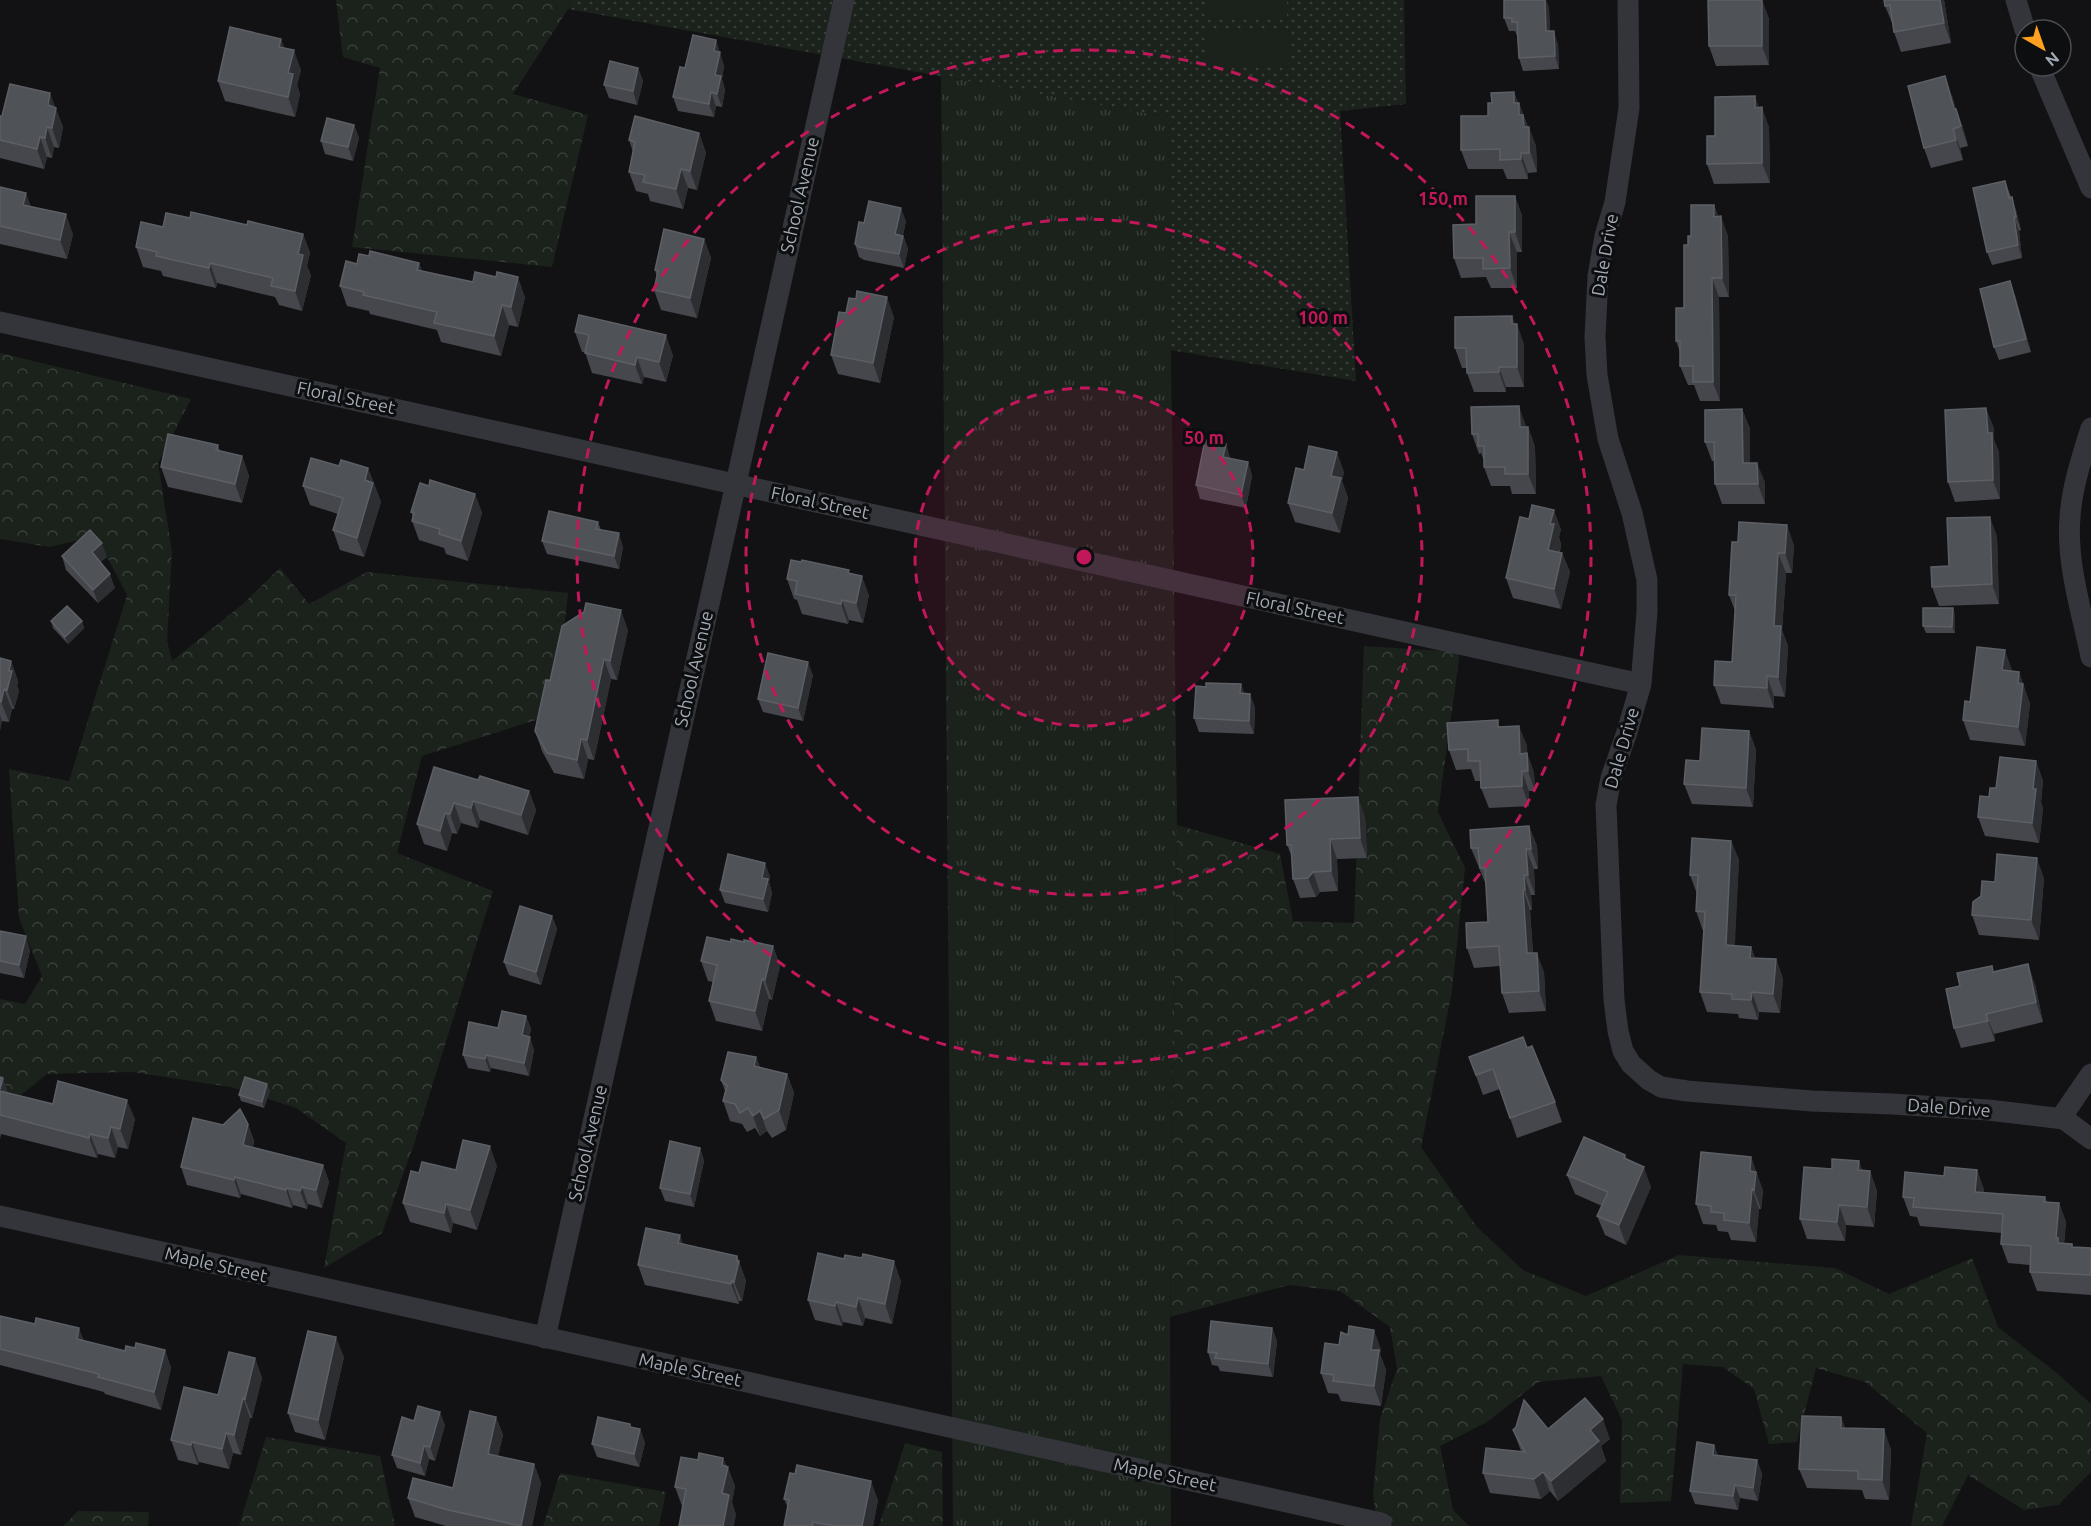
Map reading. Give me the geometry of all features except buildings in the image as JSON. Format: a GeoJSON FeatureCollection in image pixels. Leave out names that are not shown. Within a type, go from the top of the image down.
{"type":"FeatureCollection","features":[{"type":"Feature","properties":{"kind":"street","name":"School Avenue"},"geometry":{"type":"LineString","coordinates":[[545,1338],[844,0]]}},
{"type":"Feature","properties":{"kind":"street","name":"Dale Drive"},"geometry":{"type":"LineString","coordinates":[[1628,0],[1629,108],[1615,202],[1605,236],[1598,276],[1595,337],[1597,375],[1608,439],[1632,513],[1647,580],[1641,684],[1611,778],[1606,805],[1614,1000],[1623,1051],[1631,1064],[1648,1080],[1661,1086],[1687,1091],[1976,1110],[2064,1119]]}},
{"type":"Feature","properties":{"kind":"street"},"geometry":{"type":"LineString","coordinates":[[2016,0],[2021,18]]}},
{"type":"Feature","properties":{"kind":"street"},"geometry":{"type":"LineString","coordinates":[[2044,78],[2091,188]]}},
{"type":"Feature","properties":{"kind":"street","name":"Floral Street"},"geometry":{"type":"LineString","coordinates":[[0,321],[1641,684]]}},
{"type":"Feature","properties":{"kind":"street"},"geometry":{"type":"LineString","coordinates":[[2091,428],[2079,467],[2070,518],[2071,560],[2087,613],[2091,657]]}},
{"type":"Feature","properties":{"kind":"street"},"geometry":{"type":"LineString","coordinates":[[2091,1074],[2065,1112],[2064,1119],[2091,1139]]}},
{"type":"Feature","properties":{"kind":"street","name":"Maple Street"},"geometry":{"type":"LineString","coordinates":[[0,1216],[1381,1523]]}},
{"type":"Feature","properties":{"kind":"green space"},"geometry":{"type":"Polygon","coordinates":[[[336,0],[571,0],[568,9],[513,94],[588,115],[552,267],[352,247],[380,68],[343,57],[336,0]]]}},
{"type":"Feature","properties":{"kind":"green space"},"geometry":{"type":"Polygon","coordinates":[[[571,0],[1404,0],[1406,104],[1340,111],[1356,381],[1170,350],[1168,117],[568,9],[571,0]]]}},
{"type":"Feature","properties":{"kind":"green space"},"geometry":{"type":"Polygon","coordinates":[[[1206,0],[1287,0],[1287,17],[1206,16],[1206,0]]]}},
{"type":"Feature","properties":{"kind":"green space"},"geometry":{"type":"Polygon","coordinates":[[[1207,29],[1289,30],[1288,67],[1207,67],[1207,29]]]}},
{"type":"Feature","properties":{"kind":"green space"},"geometry":{"type":"Polygon","coordinates":[[[941,76],[1168,117],[1177,825],[1170,1317],[1171,1526],[953,1526],[941,76]]]}},
{"type":"Feature","properties":{"kind":"green space"},"geometry":{"type":"Polygon","coordinates":[[[0,353],[191,399],[158,463],[172,552],[167,641],[172,661],[244,603],[280,568],[309,604],[367,572],[568,593],[555,714],[422,756],[397,853],[493,891],[414,1144],[382,1233],[324,1268],[346,1143],[296,1108],[231,1087],[132,1072],[47,1074],[20,1096],[0,1093],[0,999],[25,1004],[42,976],[19,918],[9,769],[69,781],[127,595],[96,536],[50,547],[0,539],[0,353]]]}},
{"type":"Feature","properties":{"kind":"green space"},"geometry":{"type":"Polygon","coordinates":[[[1364,646],[1460,652],[1438,812],[1465,868],[1452,991],[1421,1147],[1477,1227],[1523,1270],[1586,1296],[1679,1255],[1835,1268],[1889,1294],[1972,1258],[1998,1327],[2058,1374],[2091,1404],[2091,1472],[2058,1505],[2024,1510],[1968,1475],[1942,1526],[1911,1526],[1927,1433],[1865,1382],[1816,1368],[1797,1442],[1769,1444],[1754,1389],[1723,1367],[1683,1364],[1671,1501],[1620,1503],[1622,1420],[1601,1376],[1538,1382],[1487,1422],[1440,1446],[1453,1510],[1469,1526],[1377,1526],[1373,1494],[1380,1419],[1397,1369],[1390,1327],[1340,1291],[1289,1285],[1170,1317],[1177,825],[1280,854],[1293,921],[1354,923],[1364,646]]]}},
{"type":"Feature","properties":{"kind":"green space"},"geometry":{"type":"Polygon","coordinates":[[[266,1437],[380,1456],[395,1526],[239,1526],[266,1437]]]}},
{"type":"Feature","properties":{"kind":"green space"},"geometry":{"type":"Polygon","coordinates":[[[905,1443],[942,1452],[943,1526],[879,1526],[905,1443]]]}},
{"type":"Feature","properties":{"kind":"green space"},"geometry":{"type":"Polygon","coordinates":[[[560,1473],[666,1492],[659,1526],[543,1526],[560,1473]]]}},
{"type":"Feature","properties":{"kind":"green space"},"geometry":{"type":"Polygon","coordinates":[[[78,1511],[149,1512],[148,1526],[63,1526],[78,1511]]]}}]}
